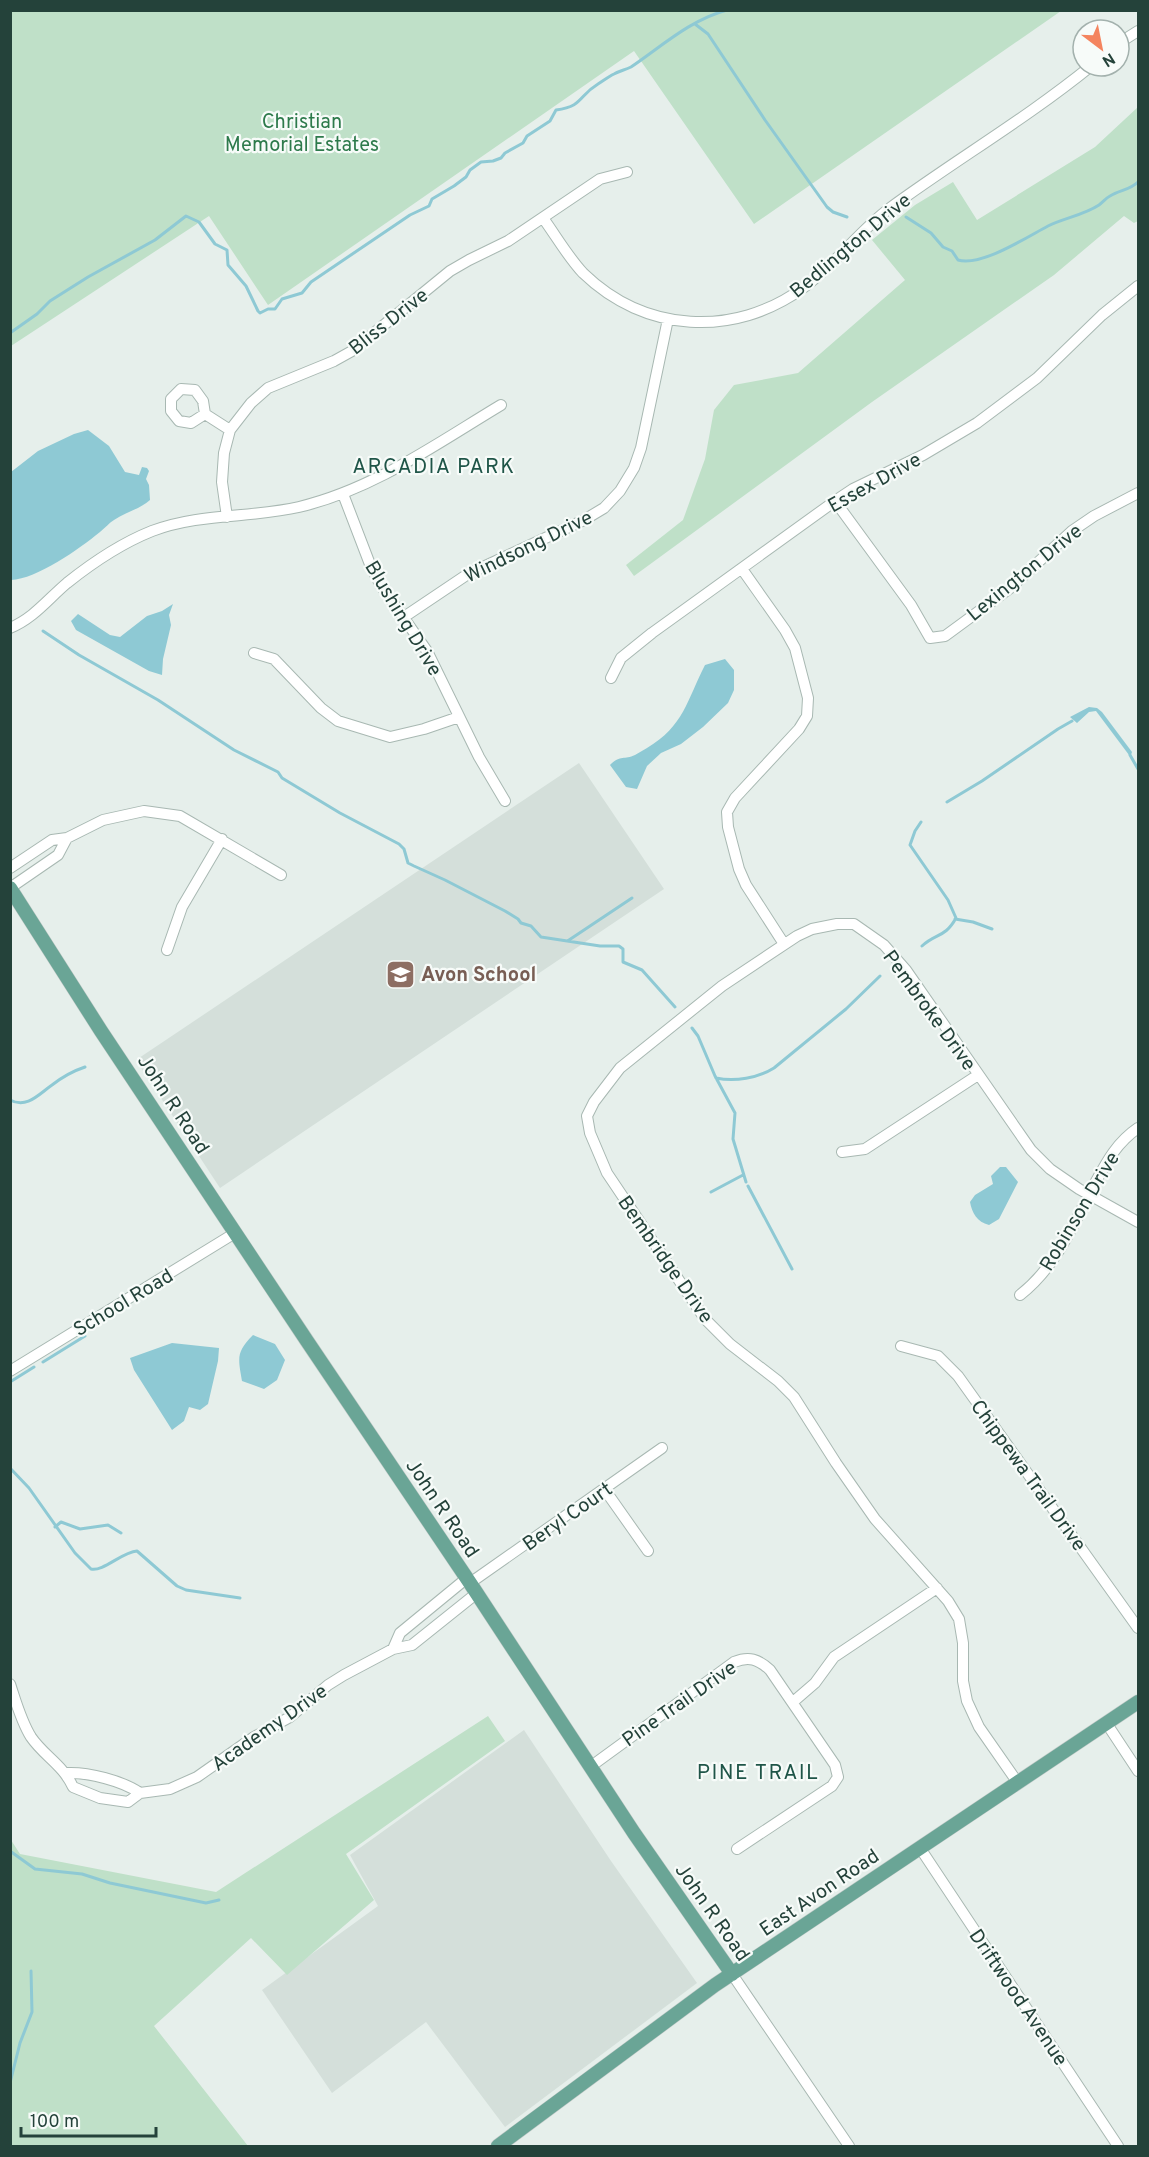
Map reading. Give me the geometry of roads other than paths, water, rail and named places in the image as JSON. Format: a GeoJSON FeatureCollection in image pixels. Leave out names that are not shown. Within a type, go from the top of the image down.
{"type":"FeatureCollection","features":[{"type":"Feature","properties":{"kind":"main road","name":"John R Road"},"geometry":{"type":"LineString","coordinates":[[10,888],[101,1030],[590,1767],[732,1974]]}},
{"type":"Feature","properties":{"kind":"main road","name":"East Avon Road"},"geometry":{"type":"LineString","coordinates":[[498,2146],[732,1974],[1138,1702]]}},
{"type":"Feature","properties":{"kind":"street","name":"Bedlington Drive"},"geometry":{"type":"LineString","coordinates":[[543,218],[582,272],[603,290],[639,310],[668,319],[705,323],[751,315],[790,297],[886,211],[1016,123],[1075,78]]}},
{"type":"Feature","properties":{"kind":"street","name":"Bliss Drive"},"geometry":{"type":"LineString","coordinates":[[226,517],[222,482],[224,453],[230,430],[251,403],[268,388],[334,361],[352,351],[450,271],[508,241],[600,179],[627,172]]}},
{"type":"Feature","properties":{"kind":"street","name":"Essex Drive"},"geometry":{"type":"LineString","coordinates":[[611,678],[621,658],[652,633],[853,489],[923,455],[977,423],[1037,378],[1102,315],[1138,286]]}},
{"type":"Feature","properties":{"kind":"street","name":"Windsong Drive"},"geometry":{"type":"LineString","coordinates":[[404,617],[468,574],[584,520],[604,508],[620,491],[634,468],[641,448],[668,319]]}},
{"type":"Feature","properties":{"kind":"street"},"geometry":{"type":"LineString","coordinates":[[10,628],[33,615],[67,583],[126,544],[152,531],[185,522],[278,512],[343,495],[393,470],[501,405]]}},
{"type":"Feature","properties":{"kind":"street"},"geometry":{"type":"LineString","coordinates":[[205,414],[230,430]]}},
{"type":"Feature","properties":{"kind":"street","name":"Lexington Drive"},"geometry":{"type":"LineString","coordinates":[[836,501],[911,605],[930,638],[945,636],[1025,576],[1055,545],[1075,529],[1094,516],[1138,493]]}},
{"type":"Feature","properties":{"kind":"street","name":"Blushing Drive"},"geometry":{"type":"LineString","coordinates":[[343,495],[371,567],[380,584],[428,651],[479,757],[505,801]]}},
{"type":"Feature","properties":{"kind":"street"},"geometry":{"type":"LineString","coordinates":[[742,569],[795,648],[808,698],[807,716],[799,729],[735,798],[727,812],[728,827],[739,870],[746,885],[784,944]]}},
{"type":"Feature","properties":{"kind":"street"},"geometry":{"type":"LineString","coordinates":[[254,652],[274,659],[321,708],[338,721],[390,736],[424,729],[459,717]]}},
{"type":"Feature","properties":{"kind":"street"},"geometry":{"type":"LineString","coordinates":[[10,868],[52,840],[67,838],[103,820],[144,811],[180,816],[281,874]]}},
{"type":"Feature","properties":{"kind":"street"},"geometry":{"type":"LineString","coordinates":[[10,888],[58,855],[67,838]]}},
{"type":"Feature","properties":{"kind":"street"},"geometry":{"type":"LineString","coordinates":[[167,950],[182,907],[222,839]]}},
{"type":"Feature","properties":{"kind":"street","name":"Pembroke Drive"},"geometry":{"type":"LineString","coordinates":[[784,944],[812,929],[837,924],[854,924],[870,934],[884,945],[906,970],[1031,1150],[1050,1169],[1138,1222]]}},
{"type":"Feature","properties":{"kind":"street","name":"Bembridge Drive"},"geometry":{"type":"LineString","coordinates":[[784,944],[722,986],[620,1068],[586,1116],[590,1133],[607,1173],[705,1319],[730,1344],[778,1380],[794,1397],[875,1519],[948,1601],[959,1619],[963,1643],[963,1681],[967,1701],[979,1727],[1018,1783]]}},
{"type":"Feature","properties":{"kind":"street"},"geometry":{"type":"LineString","coordinates":[[843,1152],[865,1149],[978,1075]]}},
{"type":"Feature","properties":{"kind":"street","name":"Robinson Drive"},"geometry":{"type":"LineString","coordinates":[[1020,1295],[1037,1282],[1053,1262],[1113,1150],[1138,1128]]}},
{"type":"Feature","properties":{"kind":"street","name":"School Road"},"geometry":{"type":"LineString","coordinates":[[10,1371],[235,1233]]}},
{"type":"Feature","properties":{"kind":"street","name":"Chippewa Trail Drive"},"geometry":{"type":"LineString","coordinates":[[901,1346],[938,1356],[958,1376],[1138,1628]]}},
{"type":"Feature","properties":{"kind":"street","name":"Beryl Court"},"geometry":{"type":"LineString","coordinates":[[471,1585],[662,1448]]}},
{"type":"Feature","properties":{"kind":"street"},"geometry":{"type":"LineString","coordinates":[[605,1490],[648,1551]]}},
{"type":"Feature","properties":{"kind":"street","name":"Academy Drive"},"geometry":{"type":"LineString","coordinates":[[393,1649],[400,1633],[471,1585]]}},
{"type":"Feature","properties":{"kind":"street","name":"Academy Drive"},"geometry":{"type":"LineString","coordinates":[[10,1684],[21,1718],[32,1738],[67,1773],[73,1787],[100,1798],[128,1802],[140,1793],[170,1789],[197,1777],[254,1737],[290,1718],[328,1685],[393,1649],[412,1646],[471,1585]]}},
{"type":"Feature","properties":{"kind":"street"},"geometry":{"type":"LineString","coordinates":[[793,1702],[815,1683],[834,1657],[937,1588]]}},
{"type":"Feature","properties":{"kind":"street","name":"Pine Trail Drive"},"geometry":{"type":"LineString","coordinates":[[590,1767],[734,1662],[745,1658],[761,1661],[793,1702],[835,1765],[838,1777],[832,1786],[737,1849]]}},
{"type":"Feature","properties":{"kind":"street"},"geometry":{"type":"LineString","coordinates":[[1107,1724],[1138,1771]]}},
{"type":"Feature","properties":{"kind":"street"},"geometry":{"type":"LineString","coordinates":[[67,1773],[79,1772],[129,1785],[140,1793]]}},
{"type":"Feature","properties":{"kind":"street","name":"Driftwood Avenue"},"geometry":{"type":"LineString","coordinates":[[920,1848],[1118,2146]]}},
{"type":"Feature","properties":{"kind":"street","name":"John R Road"},"geometry":{"type":"LineString","coordinates":[[732,1974],[848,2146]]}},
{"type":"Feature","properties":{"kind":"water"},"geometry":{"type":"Polygon","coordinates":[[[88,430],[109,446],[125,472],[139,475],[142,467],[147,468],[149,471],[146,479],[149,485],[150,500],[112,521],[91,539],[45,569],[11,580],[11,472],[38,451],[88,430]]]}},
{"type":"Feature","properties":{"kind":"water"},"geometry":{"type":"Polygon","coordinates":[[[173,604],[169,615],[171,625],[163,659],[162,675],[149,671],[76,630],[71,621],[78,614],[110,635],[120,637],[147,616],[173,604]]]}},
{"type":"Feature","properties":{"kind":"water"},"geometry":{"type":"Polygon","coordinates":[[[725,659],[734,670],[734,690],[728,703],[703,727],[681,744],[661,753],[647,766],[637,789],[626,787],[610,765],[619,759],[638,753],[669,731],[683,711],[705,665],[725,659]]]}},
{"type":"Feature","properties":{"kind":"water"},"geometry":{"type":"Polygon","coordinates":[[[1089,707],[1097,708],[1102,712],[1132,752],[1131,755],[1096,711],[1089,712],[1077,723],[1070,717],[1089,707]]]}},
{"type":"Feature","properties":{"kind":"water"},"geometry":{"type":"Polygon","coordinates":[[[1000,1167],[1006,1167],[1018,1182],[999,1219],[989,1225],[981,1222],[976,1216],[970,1202],[975,1195],[993,1184],[991,1176],[1000,1167]]]}},
{"type":"Feature","properties":{"kind":"water"},"geometry":{"type":"Polygon","coordinates":[[[253,1335],[275,1344],[285,1360],[277,1380],[264,1389],[242,1381],[241,1351],[253,1335]]]}},
{"type":"Feature","properties":{"kind":"water"},"geometry":{"type":"Polygon","coordinates":[[[172,1343],[219,1348],[208,1404],[200,1410],[189,1407],[184,1421],[172,1430],[134,1370],[130,1358],[172,1343]]]}},
{"type":"Feature","properties":{"kind":"waterway"},"geometry":{"type":"LineString","coordinates":[[10,333],[37,314],[50,301],[155,240],[186,216],[199,222],[215,244],[227,250],[228,265],[246,286],[258,311],[260,313],[268,309],[275,309],[282,299],[302,293],[311,282],[410,215],[429,206],[432,199],[466,177],[470,170],[481,162],[501,158],[505,153],[523,143],[527,136],[550,121],[556,110],[572,106],[592,88],[616,73],[631,67],[689,27],[727,10]]}},
{"type":"Feature","properties":{"kind":"waterway"},"geometry":{"type":"LineString","coordinates":[[695,24],[708,34],[827,207],[847,217]]}},
{"type":"Feature","properties":{"kind":"waterway"},"geometry":{"type":"LineString","coordinates":[[906,217],[931,233],[943,247],[952,251],[958,260],[968,261],[991,255],[1048,226],[1087,211],[1138,182]]}},
{"type":"Feature","properties":{"kind":"waterway"},"geometry":{"type":"LineString","coordinates":[[43,631],[79,655],[158,700],[234,750],[278,772],[282,778],[340,813],[399,844],[404,849],[408,863],[505,911],[521,923],[531,926],[541,937],[600,946],[619,946],[623,949],[623,962],[642,970],[675,1007]]}},
{"type":"Feature","properties":{"kind":"waterway"},"geometry":{"type":"LineString","coordinates":[[947,802],[1072,721]]}},
{"type":"Feature","properties":{"kind":"waterway"},"geometry":{"type":"LineString","coordinates":[[1130,755],[1138,769]]}},
{"type":"Feature","properties":{"kind":"waterway"},"geometry":{"type":"LineString","coordinates":[[921,822],[910,845],[948,900],[956,918],[948,929],[922,946]]}},
{"type":"Feature","properties":{"kind":"waterway"},"geometry":{"type":"LineString","coordinates":[[569,940],[632,898]]}},
{"type":"Feature","properties":{"kind":"waterway"},"geometry":{"type":"LineString","coordinates":[[955,919],[973,922],[992,929]]}},
{"type":"Feature","properties":{"kind":"waterway"},"geometry":{"type":"LineString","coordinates":[[716,1078],[731,1080],[746,1078],[774,1068],[846,1009],[880,976]]}},
{"type":"Feature","properties":{"kind":"waterway"},"geometry":{"type":"LineString","coordinates":[[692,1028],[735,1113],[733,1139],[746,1182]]}},
{"type":"Feature","properties":{"kind":"waterway"},"geometry":{"type":"LineString","coordinates":[[10,1100],[27,1102],[63,1077],[85,1067]]}},
{"type":"Feature","properties":{"kind":"waterway"},"geometry":{"type":"LineString","coordinates":[[711,1192],[743,1175]]}},
{"type":"Feature","properties":{"kind":"waterway"},"geometry":{"type":"LineString","coordinates":[[748,1186],[792,1269]]}},
{"type":"Feature","properties":{"kind":"waterway"},"geometry":{"type":"LineString","coordinates":[[43,1362],[85,1336]]}},
{"type":"Feature","properties":{"kind":"waterway"},"geometry":{"type":"LineString","coordinates":[[10,1382],[34,1367]]}},
{"type":"Feature","properties":{"kind":"waterway"},"geometry":{"type":"LineString","coordinates":[[10,1468],[29,1488],[75,1553],[91,1569],[101,1568],[137,1551],[177,1586],[186,1590],[240,1598]]}},
{"type":"Feature","properties":{"kind":"waterway"},"geometry":{"type":"LineString","coordinates":[[55,1527],[61,1522],[80,1529],[108,1525],[121,1533]]}},
{"type":"Feature","properties":{"kind":"waterway"},"geometry":{"type":"LineString","coordinates":[[10,1851],[35,1869],[82,1874],[110,1883],[206,1903],[219,1900]]}},
{"type":"Feature","properties":{"kind":"waterway"},"geometry":{"type":"LineString","coordinates":[[10,2083],[20,2043],[32,2012],[31,1971]]}},
{"type":"Feature","properties":{"kind":"place","name":"Avon School"},"geometry":{"type":"Point","coordinates":[400,974]}},
{"type":"Feature","properties":{"kind":"district","name":"ARCADIA PARK"},"geometry":{"type":"Point","coordinates":[434,466]}},
{"type":"Feature","properties":{"kind":"district","name":"PINE TRAIL"},"geometry":{"type":"Point","coordinates":[758,1772]}},
{"type":"Feature","properties":{"kind":"park label","name":"Christian Memorial Estates"},"geometry":{"type":"Point","coordinates":[302,132]}}]}
